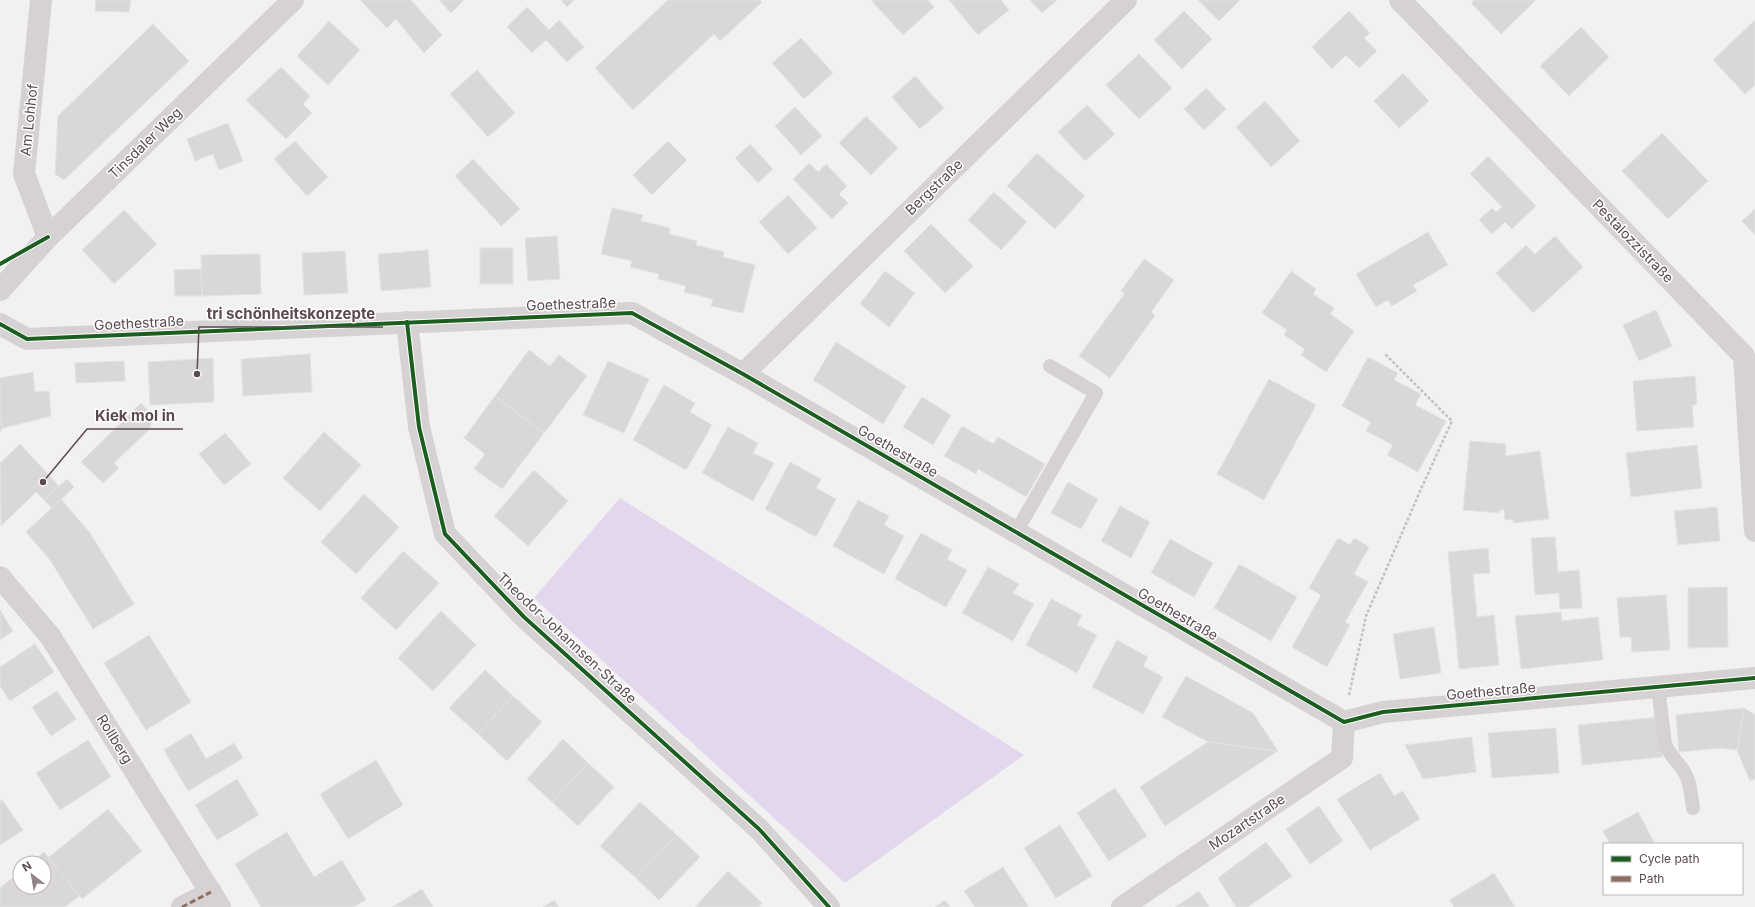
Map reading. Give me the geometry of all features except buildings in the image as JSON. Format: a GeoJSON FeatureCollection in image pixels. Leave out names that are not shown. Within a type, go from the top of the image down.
{"type":"FeatureCollection","features":[{"type":"Feature","properties":{"kind":"street","name":"Am Lohhof"},"geometry":{"type":"LineString","coordinates":[[41,0],[24,174],[48,237]]}},
{"type":"Feature","properties":{"kind":"street","name":"Tinsdaler Weg"},"geometry":{"type":"LineString","coordinates":[[0,290],[48,237],[292,0]]}},
{"type":"Feature","properties":{"kind":"street","name":"Bergstraße"},"geometry":{"type":"LineString","coordinates":[[743,374],[1126,0]]}},
{"type":"Feature","properties":{"kind":"street","name":"Pestalozzistraße"},"geometry":{"type":"LineString","coordinates":[[1400,0],[1744,356],[1755,531]]}},
{"type":"Feature","properties":{"kind":"street","name":"Goethestraße"},"geometry":{"type":"LineString","coordinates":[[0,324],[27,339],[632,312],[743,374],[1344,722],[1383,712],[1755,678]]}},
{"type":"Feature","properties":{"kind":"street","name":"Theodor-Johannsen-Straße"},"geometry":{"type":"LineString","coordinates":[[407,322],[419,427],[445,534],[524,617],[759,829],[829,907]]}},
{"type":"Feature","properties":{"kind":"street","name":"Rollberg"},"geometry":{"type":"LineString","coordinates":[[0,577],[50,636],[215,899]]}},
{"type":"Feature","properties":{"kind":"street","name":"Mozartstraße"},"geometry":{"type":"LineString","coordinates":[[1122,907],[1342,758],[1344,722]]}},
{"type":"Feature","properties":{"kind":"street"},"geometry":{"type":"LineString","coordinates":[[182,907],[215,899]]}},
{"type":"Feature","properties":{"kind":"lane"},"geometry":{"type":"LineString","coordinates":[[1016,532],[1096,393],[1050,366]]}},
{"type":"Feature","properties":{"kind":"lane"},"geometry":{"type":"LineString","coordinates":[[1658,687],[1665,744],[1668,751],[1685,772],[1690,783],[1693,808]]}},
{"type":"Feature","properties":{"kind":"path"},"geometry":{"type":"LineString","coordinates":[[1344,722],[1366,616],[1452,420],[1385,354]]}},
{"type":"Feature","properties":{"kind":"shaded area"},"geometry":{"type":"Polygon","coordinates":[[[620,498],[1024,755],[845,883],[534,598],[620,498]]]}},
{"type":"Feature","properties":{"kind":"marked path"},"geometry":{"type":"LineString","coordinates":[[182,907],[211,892]]}},
{"type":"Feature","properties":{"kind":"cycle path"},"geometry":{"type":"LineString","coordinates":[[0,264],[48,237]]}},
{"type":"Feature","properties":{"kind":"cycle path"},"geometry":{"type":"LineString","coordinates":[[0,324],[27,339],[632,313],[743,374],[1344,722],[1383,712],[1755,678]]}},
{"type":"Feature","properties":{"kind":"cycle path"},"geometry":{"type":"LineString","coordinates":[[407,322],[419,427],[445,534],[524,617],[759,829],[829,907]]}},
{"type":"Feature","properties":{"kind":"place","name":"tri schönheitskonzepte"},"geometry":{"type":"Point","coordinates":[197,374]}},
{"type":"Feature","properties":{"kind":"place","name":"Kiek mol in"},"geometry":{"type":"Point","coordinates":[43,482]}}]}
